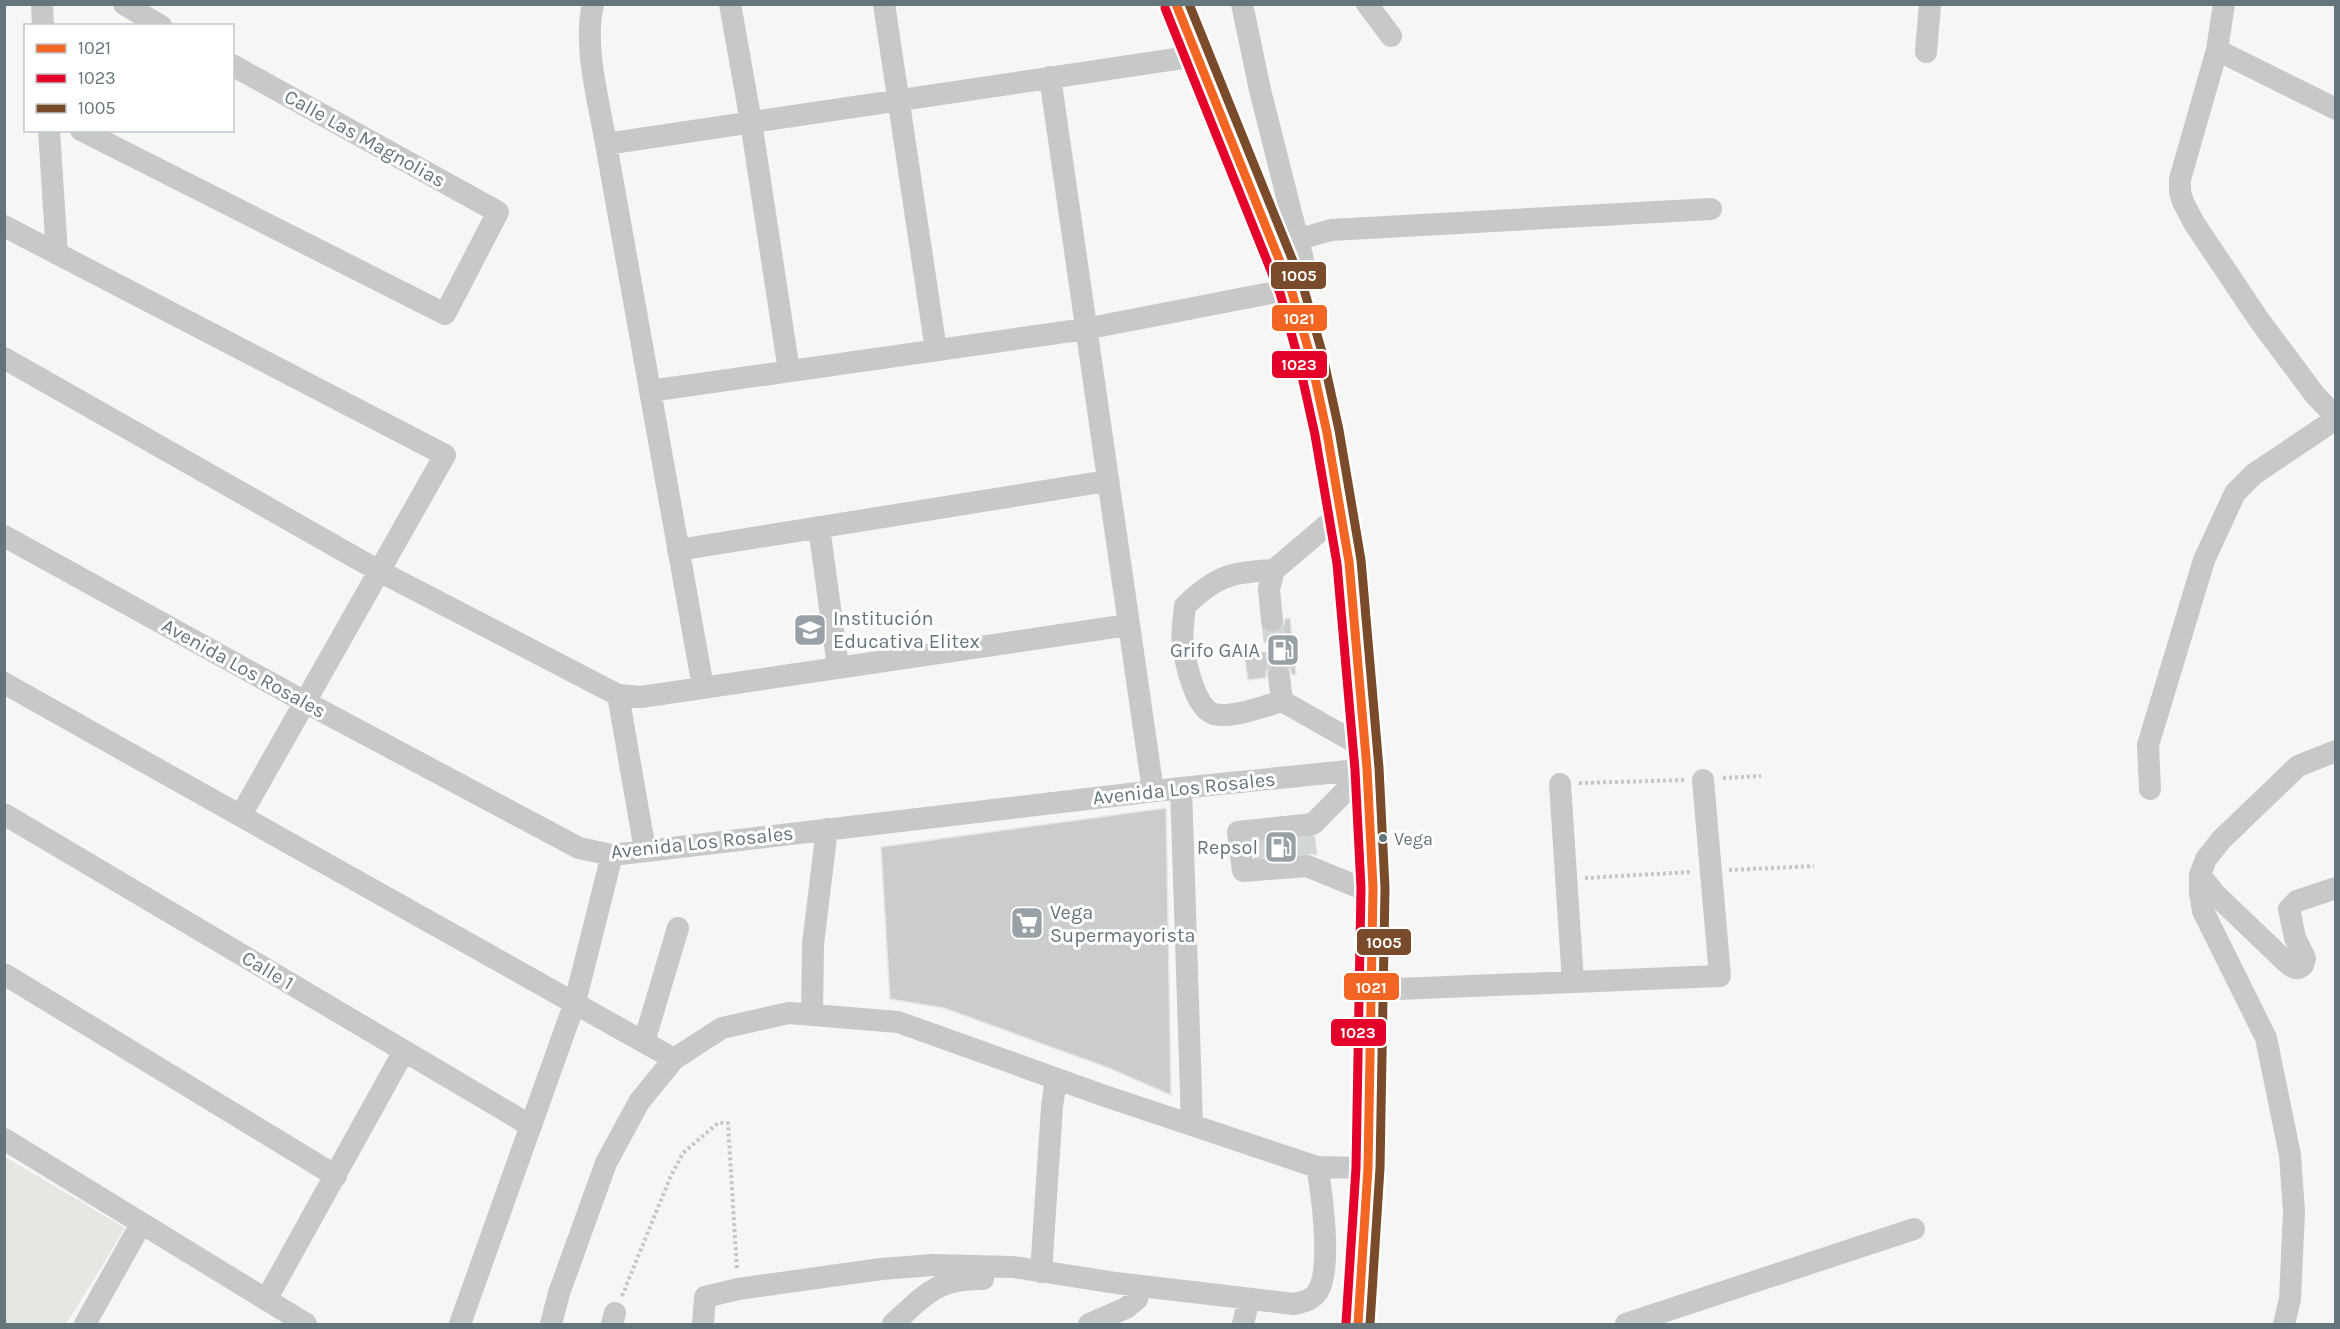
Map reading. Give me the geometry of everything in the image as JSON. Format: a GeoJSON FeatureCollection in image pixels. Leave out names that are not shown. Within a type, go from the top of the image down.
{"type":"FeatureCollection","features":[{"type":"Feature","properties":{"kind":"highway"},"geometry":{"type":"LineString","coordinates":[[1176,4],[1291,289],[1310,355],[1328,433],[1349,562],[1366,759],[1373,893],[1368,1168],[1358,1324]]}},
{"type":"Feature","properties":{"kind":"street"},"geometry":{"type":"LineString","coordinates":[[42,4],[43,24]]}},
{"type":"Feature","properties":{"kind":"street"},"geometry":{"type":"LineString","coordinates":[[123,4],[152,15]]}},
{"type":"Feature","properties":{"kind":"street"},"geometry":{"type":"LineString","coordinates":[[593,4],[590,17],[592,54],[606,144],[703,687]]}},
{"type":"Feature","properties":{"kind":"street"},"geometry":{"type":"LineString","coordinates":[[730,4],[751,122],[789,371]]}},
{"type":"Feature","properties":{"kind":"street"},"geometry":{"type":"LineString","coordinates":[[884,4],[936,350]]}},
{"type":"Feature","properties":{"kind":"street"},"geometry":{"type":"LineString","coordinates":[[650,391],[1085,328],[1291,289],[1300,272],[1303,260],[1260,90],[1242,4]]}},
{"type":"Feature","properties":{"kind":"street"},"geometry":{"type":"LineString","coordinates":[[1367,4],[1390,36]]}},
{"type":"Feature","properties":{"kind":"street"},"geometry":{"type":"LineString","coordinates":[[1926,52],[1930,4]]}},
{"type":"Feature","properties":{"kind":"street"},"geometry":{"type":"LineString","coordinates":[[2150,789],[2148,745],[2204,560],[2235,493],[2254,474],[2302,439],[2336,418],[2315,395],[2259,320],[2194,223],[2180,192],[2180,179],[2217,50],[2224,4]]}},
{"type":"Feature","properties":{"kind":"street"},"geometry":{"type":"LineString","coordinates":[[2217,50],[2336,109]]}},
{"type":"Feature","properties":{"kind":"street"},"geometry":{"type":"LineString","coordinates":[[606,144],[1196,56]]}},
{"type":"Feature","properties":{"kind":"street","name":"Calle Las Magnolias"},"geometry":{"type":"LineString","coordinates":[[85,132],[445,314],[498,212],[234,66]]}},
{"type":"Feature","properties":{"kind":"street"},"geometry":{"type":"LineString","coordinates":[[1050,77],[1153,791]]}},
{"type":"Feature","properties":{"kind":"street"},"geometry":{"type":"LineString","coordinates":[[50,132],[57,254]]}},
{"type":"Feature","properties":{"kind":"street"},"geometry":{"type":"LineString","coordinates":[[1299,239],[1331,230],[1711,209]]}},
{"type":"Feature","properties":{"kind":"street"},"geometry":{"type":"LineString","coordinates":[[4,226],[446,454],[241,815]]}},
{"type":"Feature","properties":{"kind":"street"},"geometry":{"type":"LineString","coordinates":[[4,358],[379,571],[618,695],[641,697],[1128,625]]}},
{"type":"Feature","properties":{"kind":"street"},"geometry":{"type":"LineString","coordinates":[[678,550],[1107,481]]}},
{"type":"Feature","properties":{"kind":"street"},"geometry":{"type":"LineString","coordinates":[[1272,620],[1269,589],[1274,570],[1341,513]]}},
{"type":"Feature","properties":{"kind":"street"},"geometry":{"type":"LineString","coordinates":[[819,527],[838,667]]}},
{"type":"Feature","properties":{"kind":"street","name":"Avenida Los Rosales"},"geometry":{"type":"LineString","coordinates":[[4,536],[305,702],[579,848],[612,855],[1181,788],[1366,759]]}},
{"type":"Feature","properties":{"kind":"street"},"geometry":{"type":"LineString","coordinates":[[1274,570],[1238,572],[1204,588],[1185,606],[1182,643],[1193,688],[1211,714],[1226,716],[1282,701]]}},
{"type":"Feature","properties":{"kind":"street"},"geometry":{"type":"LineString","coordinates":[[1279,676],[1282,701],[1366,759],[1313,824],[1281,831],[1238,832],[1243,871],[1288,863],[1373,893]]}},
{"type":"Feature","properties":{"kind":"street"},"geometry":{"type":"LineString","coordinates":[[4,683],[674,1059]]}},
{"type":"Feature","properties":{"kind":"street"},"geometry":{"type":"LineString","coordinates":[[618,695],[645,850]]}},
{"type":"Feature","properties":{"kind":"street"},"geometry":{"type":"LineString","coordinates":[[2284,1324],[2290,1299],[2294,1212],[2290,1155],[2266,1038],[2203,911],[2199,893],[2200,874],[2206,860],[2221,840],[2298,766],[2336,751]]}},
{"type":"Feature","properties":{"kind":"street"},"geometry":{"type":"LineString","coordinates":[[1373,990],[1720,976],[1703,780]]}},
{"type":"Feature","properties":{"kind":"street"},"geometry":{"type":"LineString","coordinates":[[1560,784],[1573,982]]}},
{"type":"Feature","properties":{"kind":"street"},"geometry":{"type":"LineString","coordinates":[[1181,788],[1192,1124]]}},
{"type":"Feature","properties":{"kind":"street","name":"Calle 1"},"geometry":{"type":"LineString","coordinates":[[4,814],[531,1126]]}},
{"type":"Feature","properties":{"kind":"street"},"geometry":{"type":"LineString","coordinates":[[812,1015],[813,944],[827,829]]}},
{"type":"Feature","properties":{"kind":"street"},"geometry":{"type":"LineString","coordinates":[[460,1324],[575,1002],[612,855]]}},
{"type":"Feature","properties":{"kind":"street"},"geometry":{"type":"LineString","coordinates":[[2200,874],[2215,894],[2293,968],[2303,965],[2305,958],[2295,938],[2289,909],[2297,901],[2336,888]]}},
{"type":"Feature","properties":{"kind":"street"},"geometry":{"type":"LineString","coordinates":[[644,1042],[678,928]]}},
{"type":"Feature","properties":{"kind":"street"},"geometry":{"type":"LineString","coordinates":[[4,974],[336,1176]]}},
{"type":"Feature","properties":{"kind":"street"},"geometry":{"type":"LineString","coordinates":[[550,1324],[606,1163],[639,1102],[674,1059],[722,1028],[789,1013],[898,1022],[1056,1079],[1317,1167],[1368,1168]]}},
{"type":"Feature","properties":{"kind":"street"},"geometry":{"type":"LineString","coordinates":[[266,1300],[404,1051]]}},
{"type":"Feature","properties":{"kind":"street"},"geometry":{"type":"LineString","coordinates":[[1036,1271],[1056,1079]]}},
{"type":"Feature","properties":{"kind":"street"},"geometry":{"type":"LineString","coordinates":[[4,1139],[306,1324]]}},
{"type":"Feature","properties":{"kind":"street"},"geometry":{"type":"LineString","coordinates":[[703,1324],[705,1297],[738,1289],[881,1269],[933,1265],[1013,1267],[1139,1286],[1294,1304],[1309,1300],[1318,1292],[1323,1278],[1324,1202],[1317,1167]]}},
{"type":"Feature","properties":{"kind":"street"},"geometry":{"type":"LineString","coordinates":[[85,1324],[141,1224]]}},
{"type":"Feature","properties":{"kind":"street"},"geometry":{"type":"LineString","coordinates":[[1626,1324],[1914,1230]]}},
{"type":"Feature","properties":{"kind":"street"},"geometry":{"type":"LineString","coordinates":[[893,1324],[921,1297],[936,1287],[964,1279],[1021,1279],[1036,1271]]}},
{"type":"Feature","properties":{"kind":"street"},"geometry":{"type":"LineString","coordinates":[[1089,1324],[1126,1308],[1137,1299],[1139,1286]]}},
{"type":"Feature","properties":{"kind":"street"},"geometry":{"type":"LineString","coordinates":[[1243,1324],[1249,1299]]}},
{"type":"Feature","properties":{"kind":"path"},"geometry":{"type":"LineString","coordinates":[[1560,784],[1761,776]]}},
{"type":"Feature","properties":{"kind":"path"},"geometry":{"type":"LineString","coordinates":[[613,1318],[670,1178],[683,1153],[718,1123],[728,1123],[738,1289]]}},
{"type":"Feature","properties":{"kind":"shaded area"},"geometry":{"type":"Polygon","coordinates":[[[5,1157],[125,1228],[66,1324],[5,1324],[5,1157]]]}},
{"type":"Feature","properties":{"kind":"building"},"geometry":{"type":"Polygon","coordinates":[[[1290,618],[1296,675],[1292,675],[1290,668],[1285,664],[1278,663],[1270,666],[1266,671],[1266,678],[1248,680],[1244,654],[1272,651],[1270,633],[1280,631],[1285,619],[1290,618]]]}},
{"type":"Feature","properties":{"kind":"building","name":"Vega Supermayorista"},"geometry":{"type":"Polygon","coordinates":[[[1166,808],[1171,1095],[1109,1068],[944,1008],[890,999],[881,847],[1166,808]]]}},
{"type":"Feature","properties":{"kind":"building"},"geometry":{"type":"Polygon","coordinates":[[[1315,837],[1317,855],[1306,853],[1255,857],[1253,844],[1315,837]]]}},
{"type":"Feature","properties":{"kind":"tunnel"},"geometry":{"type":"LineString","coordinates":[[1272,620],[1279,676]]}},
{"type":"Feature","properties":{"kind":"tunnel"},"geometry":{"type":"LineString","coordinates":[[1302,833],[1306,858]]}},
{"type":"Feature","properties":{"kind":"tunnel"},"geometry":{"type":"LineString","coordinates":[[1283,835],[1288,859]]}},
{"type":"Feature","properties":{"kind":"tunnel"},"geometry":{"type":"LineString","coordinates":[[1261,836],[1266,861]]}},
{"type":"Feature","properties":{"kind":"transit line","name":"1021"},"geometry":{"type":"LineString","coordinates":[[1176,4],[1291,289],[1310,355],[1327,433],[1349,562],[1367,769],[1373,888],[1368,1168],[1358,1324]]}},
{"type":"Feature","properties":{"kind":"transit line","name":"1005"},"geometry":{"type":"LineString","coordinates":[[1189,4],[1303,286],[1322,352],[1339,430],[1361,560],[1379,768],[1385,888],[1380,1168],[1370,1324]]}},
{"type":"Feature","properties":{"kind":"transit line","name":"1023"},"geometry":{"type":"LineString","coordinates":[[1165,8],[1280,293],[1298,358],[1315,435],[1337,564],[1355,770],[1361,888],[1356,1168],[1346,1323]]}},
{"type":"Feature","properties":{"kind":"place","name":"Institución Educativa Elitex"},"geometry":{"type":"Point","coordinates":[810,630]}},
{"type":"Feature","properties":{"kind":"place","name":"Grifo GAIA"},"geometry":{"type":"Point","coordinates":[1283,650]}},
{"type":"Feature","properties":{"kind":"place","name":"Vega"},"geometry":{"type":"Point","coordinates":[1383,838]}},
{"type":"Feature","properties":{"kind":"place","name":"Repsol"},"geometry":{"type":"Point","coordinates":[1281,847]}},
{"type":"Feature","properties":{"kind":"place","name":"Vega Supermayorista"},"geometry":{"type":"Point","coordinates":[1027,923]}}]}
